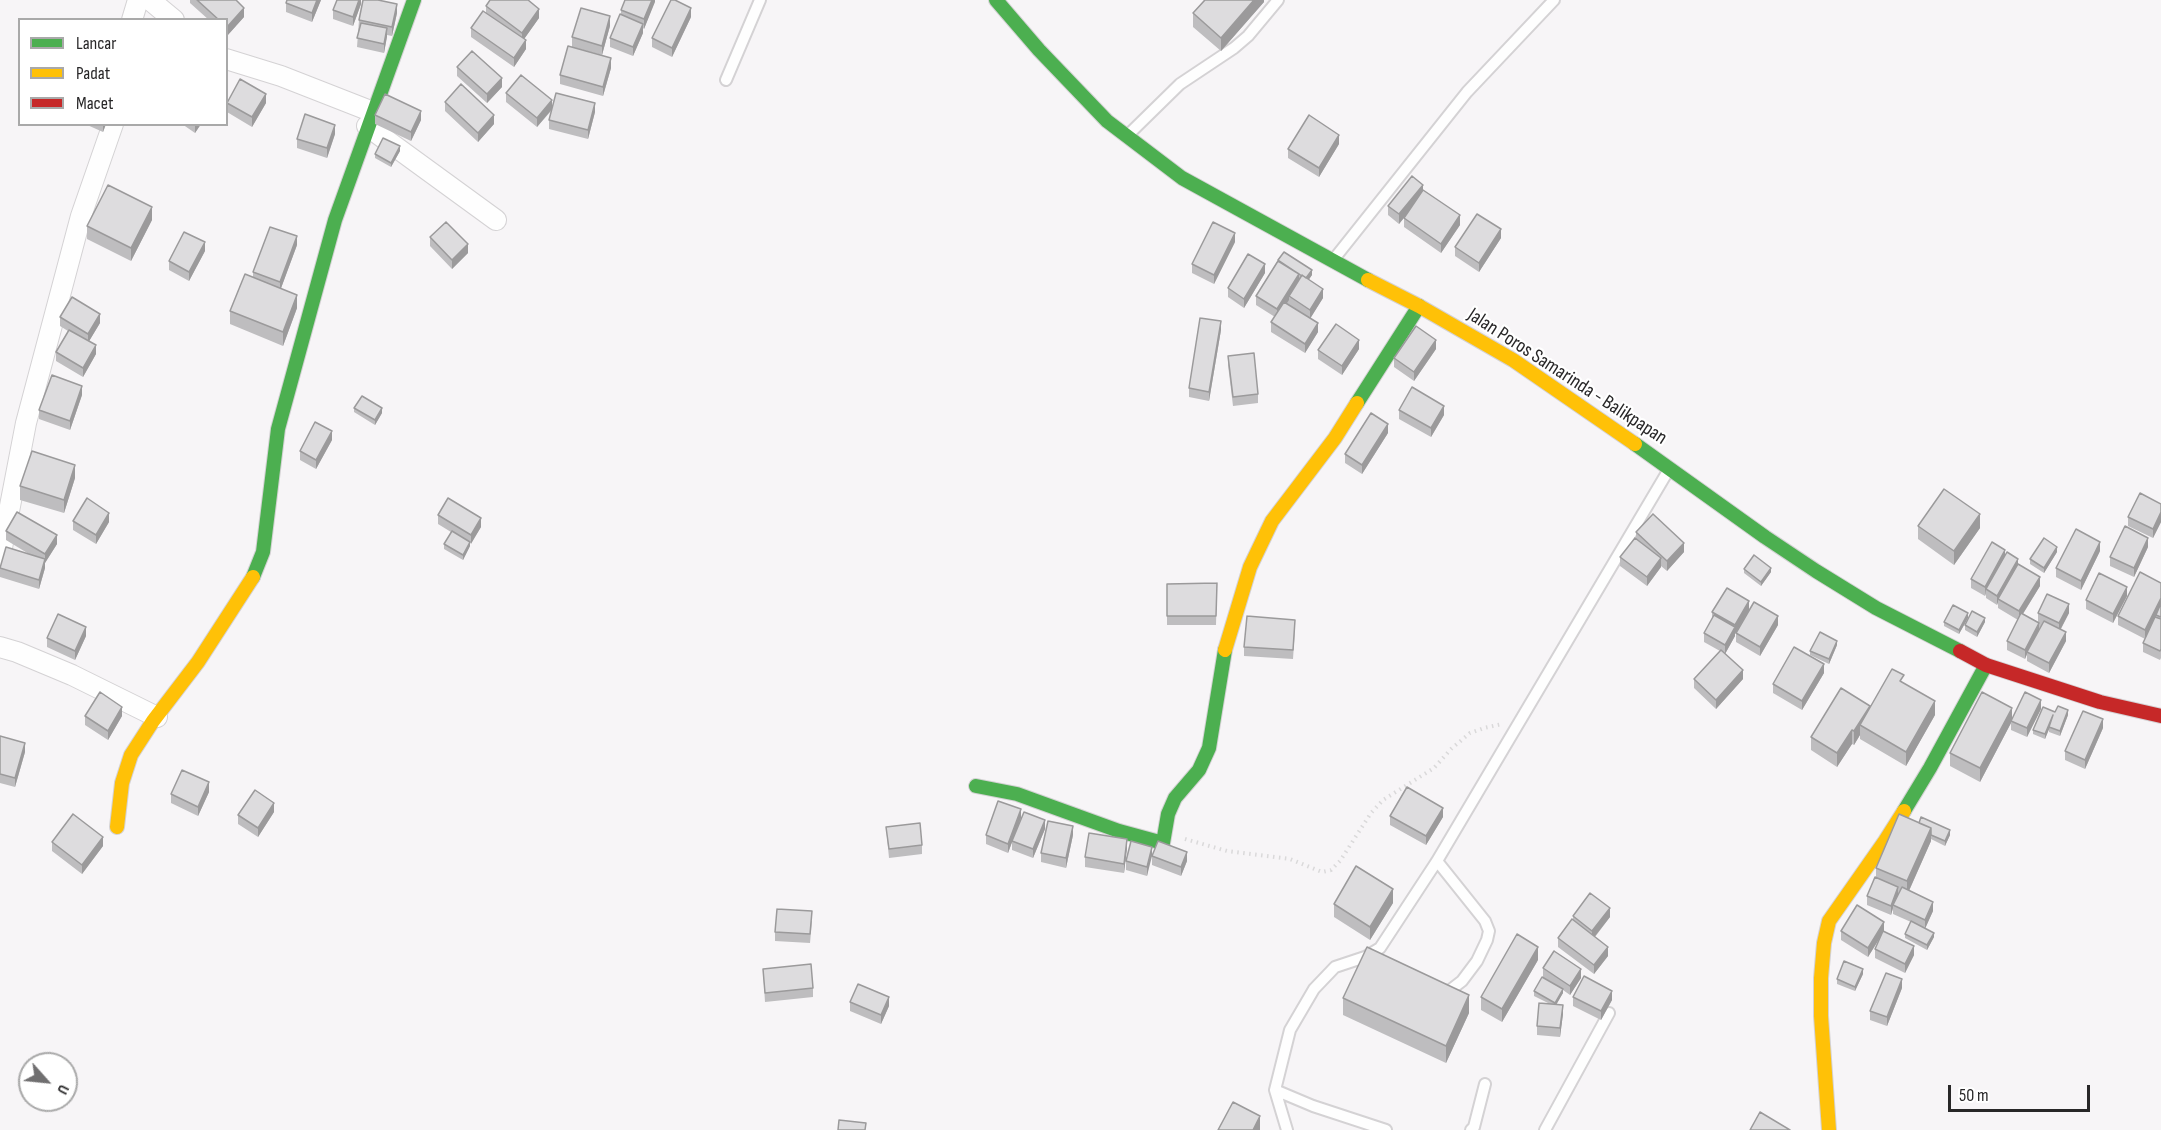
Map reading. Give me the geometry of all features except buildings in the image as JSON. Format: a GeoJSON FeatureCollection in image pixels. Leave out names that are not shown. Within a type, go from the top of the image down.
{"type":"FeatureCollection","features":[{"type":"Feature","properties":{"kind":"main road"},"geometry":{"type":"LineString","coordinates":[[117,827],[122,783],[131,755],[156,717],[198,662],[257,570],[264,543],[278,429],[345,189],[414,0]]}},
{"type":"Feature","properties":{"kind":"main road","name":"Jalan Poros Samarinda - Balikpapan"},"geometry":{"type":"LineString","coordinates":[[996,0],[1039,50],[1107,121],[1182,178],[1419,306],[1513,360],[1670,468],[1765,537],[1876,608],[1986,664],[2100,702],[2161,716]]}},
{"type":"Feature","properties":{"kind":"main road"},"geometry":{"type":"LineString","coordinates":[[976,786],[1017,794],[1119,831],[1163,843],[1168,814],[1176,798],[1199,770],[1209,748],[1222,658],[1250,567],[1266,533],[1272,521],[1335,438],[1419,306]]}},
{"type":"Feature","properties":{"kind":"main road"},"geometry":{"type":"LineString","coordinates":[[1829,1130],[1821,1016],[1821,978],[1824,943],[1829,921],[1885,841],[1925,777],[1986,664]]}},
{"type":"Feature","properties":{"kind":"street"},"geometry":{"type":"LineString","coordinates":[[133,18],[138,0]]}},
{"type":"Feature","properties":{"kind":"street"},"geometry":{"type":"LineString","coordinates":[[150,0],[172,18]]}},
{"type":"Feature","properties":{"kind":"street"},"geometry":{"type":"LineString","coordinates":[[228,60],[281,76],[370,119],[496,220]]}},
{"type":"Feature","properties":{"kind":"street"},"geometry":{"type":"LineString","coordinates":[[0,558],[29,411],[81,216],[112,126]]}},
{"type":"Feature","properties":{"kind":"street"},"geometry":{"type":"LineString","coordinates":[[0,647],[72,675],[156,717]]}},
{"type":"Feature","properties":{"kind":"lane"},"geometry":{"type":"LineString","coordinates":[[726,80],[760,0]]}},
{"type":"Feature","properties":{"kind":"lane"},"geometry":{"type":"LineString","coordinates":[[1127,135],[1180,84],[1248,36],[1278,0]]}},
{"type":"Feature","properties":{"kind":"lane"},"geometry":{"type":"LineString","coordinates":[[1332,261],[1467,92],[1554,0]]}},
{"type":"Feature","properties":{"kind":"lane"},"geometry":{"type":"LineString","coordinates":[[1287,1130],[1275,1090],[1290,1030],[1314,989],[1335,967],[1375,956],[1437,861],[1670,468]]}},
{"type":"Feature","properties":{"kind":"lane"},"geometry":{"type":"LineString","coordinates":[[1428,985],[1438,990],[1449,991],[1462,981],[1477,961],[1489,931],[1485,921],[1437,861]]}},
{"type":"Feature","properties":{"kind":"lane"},"geometry":{"type":"LineString","coordinates":[[1545,1130],[1563,1093],[1609,1013]]}},
{"type":"Feature","properties":{"kind":"lane"},"geometry":{"type":"LineString","coordinates":[[1471,1130],[1474,1127],[1485,1084]]}},
{"type":"Feature","properties":{"kind":"lane"},"geometry":{"type":"LineString","coordinates":[[1275,1090],[1313,1106],[1386,1130]]}},
{"type":"Feature","properties":{"kind":"path"},"geometry":{"type":"LineString","coordinates":[[1163,843],[1182,837],[1227,851],[1290,859],[1322,872],[1331,870],[1340,861],[1371,813],[1383,800],[1434,768],[1470,733],[1499,724],[1518,724]]}},
{"type":"Feature","properties":{"kind":"traffic: fast"},"geometry":{"type":"LineString","coordinates":[[253,577],[263,552],[278,429],[335,220],[414,0]]}},
{"type":"Feature","properties":{"kind":"traffic: fast"},"geometry":{"type":"LineString","coordinates":[[996,0],[1039,50],[1107,121],[1182,178],[1368,280]]}},
{"type":"Feature","properties":{"kind":"traffic: fast"},"geometry":{"type":"LineString","coordinates":[[1357,403],[1419,306]]}},
{"type":"Feature","properties":{"kind":"traffic: fast"},"geometry":{"type":"LineString","coordinates":[[1635,444],[1816,571],[1876,608],[1960,651]]}},
{"type":"Feature","properties":{"kind":"traffic: fast"},"geometry":{"type":"LineString","coordinates":[[976,786],[1017,794],[1119,831],[1163,843],[1168,814],[1175,798],[1199,770],[1209,748],[1225,650]]}},
{"type":"Feature","properties":{"kind":"traffic: fast"},"geometry":{"type":"LineString","coordinates":[[1904,811],[1986,665]]}},
{"type":"Feature","properties":{"kind":"traffic: slow"},"geometry":{"type":"LineString","coordinates":[[1368,280],[1419,306],[1513,360],[1635,444]]}},
{"type":"Feature","properties":{"kind":"traffic: slow"},"geometry":{"type":"LineString","coordinates":[[1225,650],[1250,567],[1272,521],[1335,438],[1357,403]]}},
{"type":"Feature","properties":{"kind":"traffic: slow"},"geometry":{"type":"LineString","coordinates":[[117,827],[122,783],[131,755],[153,721],[198,662],[253,577]]}},
{"type":"Feature","properties":{"kind":"traffic: slow"},"geometry":{"type":"LineString","coordinates":[[1829,1130],[1821,1016],[1821,978],[1824,943],[1829,921],[1904,811]]}},
{"type":"Feature","properties":{"kind":"traffic: jam"},"geometry":{"type":"LineString","coordinates":[[1960,651],[1986,665],[2100,702],[2161,716]]}}]}
